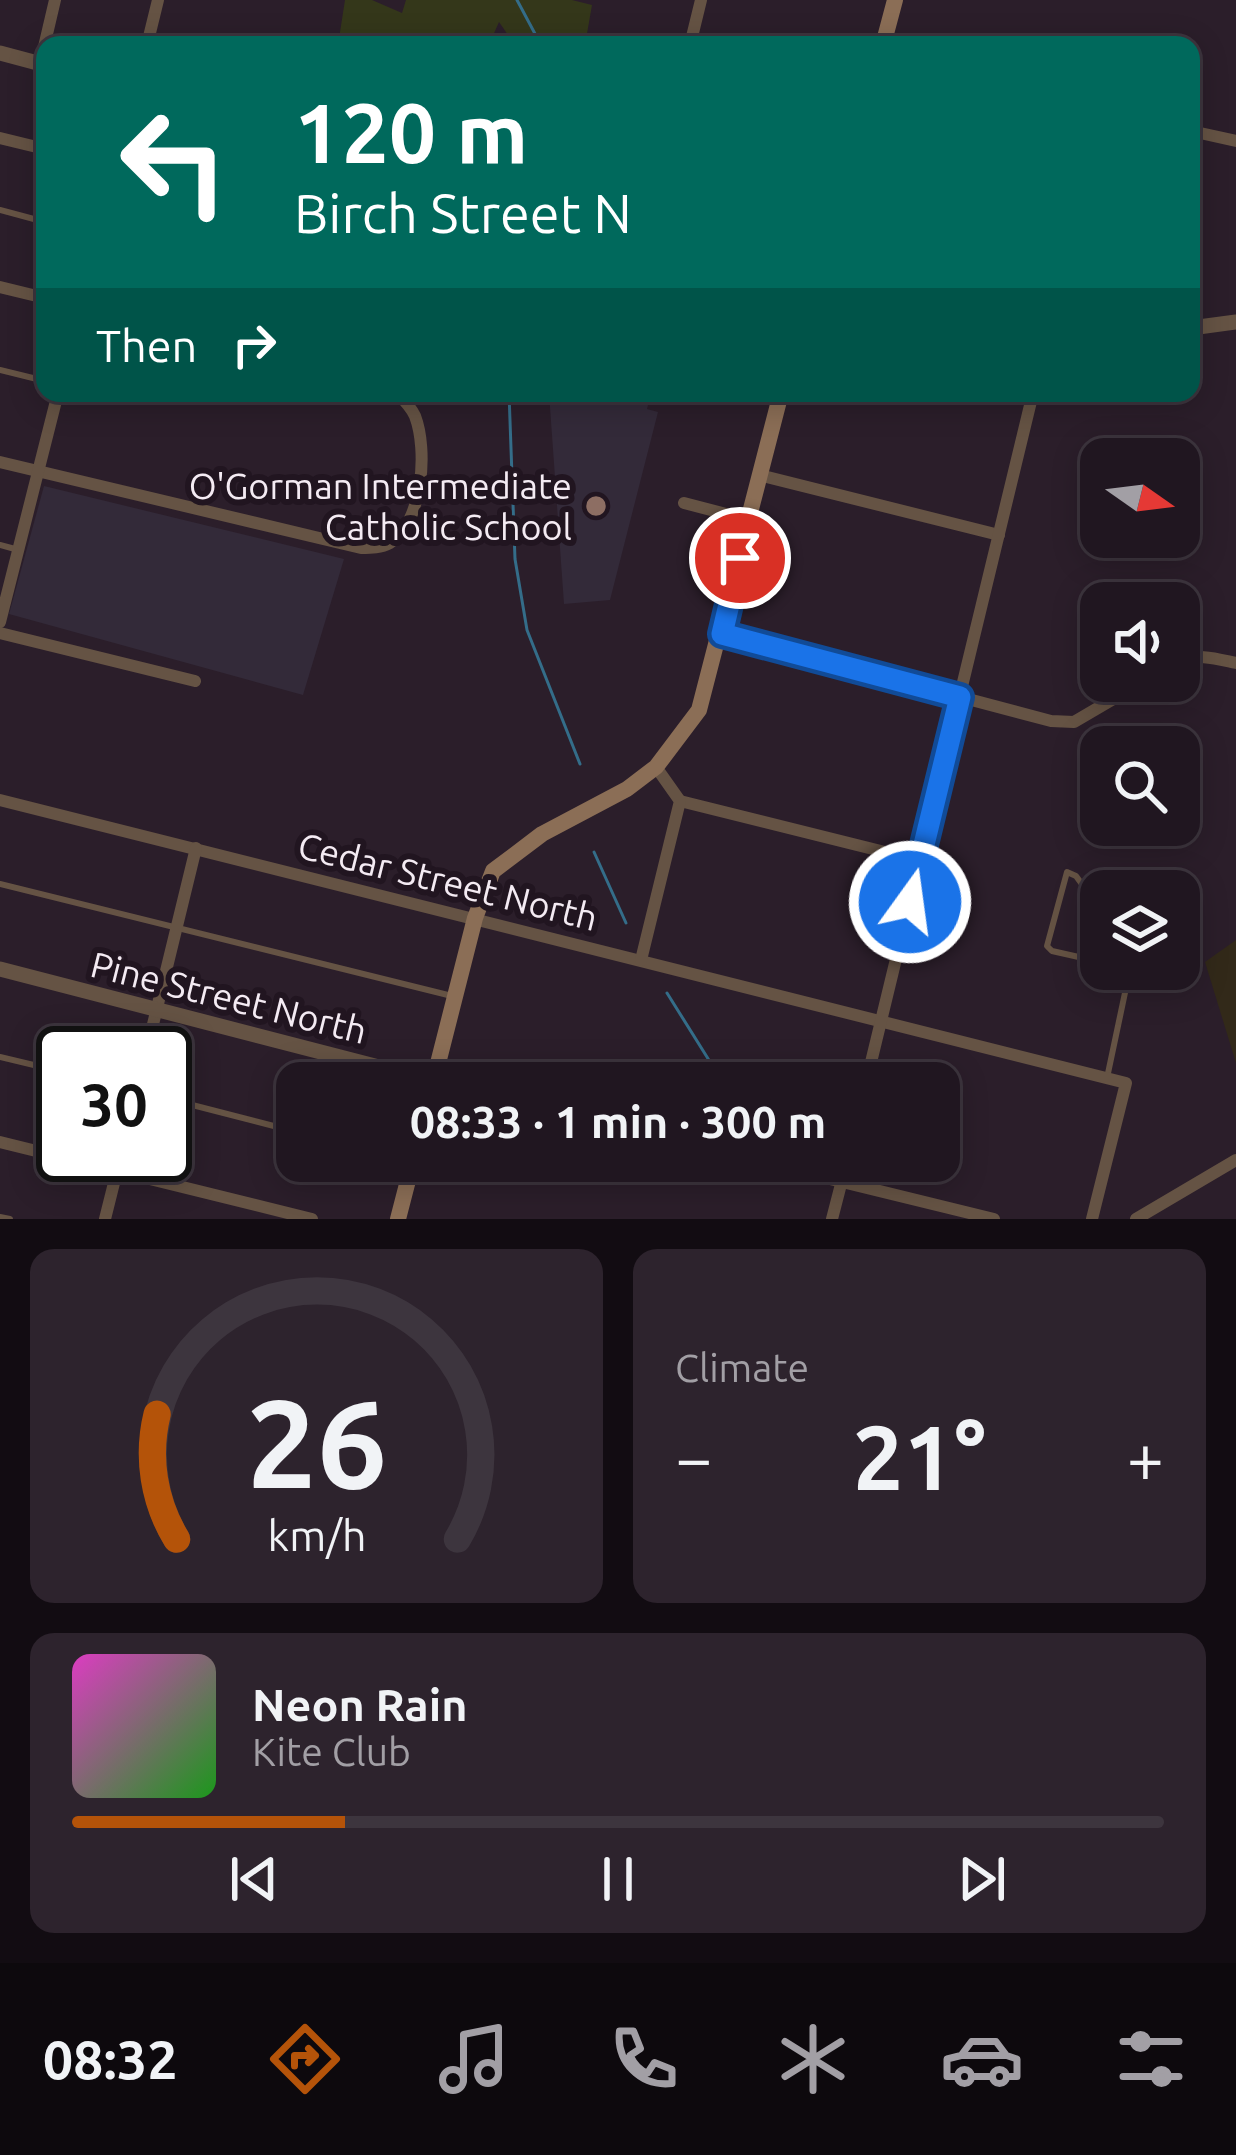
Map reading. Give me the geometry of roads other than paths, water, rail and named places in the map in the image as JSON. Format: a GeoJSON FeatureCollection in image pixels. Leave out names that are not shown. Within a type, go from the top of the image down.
{"type":"FeatureCollection","features":[{"type":"Feature","properties":{"kind":"main road"},"geometry":{"type":"LineString","coordinates":[[885,36],[895,0]]}},
{"type":"Feature","properties":{"kind":"main road"},"geometry":{"type":"LineString","coordinates":[[440,1062],[475,918],[493,871],[542,834],[627,789],[656,767],[699,710],[779,402]]}},
{"type":"Feature","properties":{"kind":"main road"},"geometry":{"type":"LineString","coordinates":[[398,1219],[407,1182]]}},
{"type":"Feature","properties":{"kind":"street"},"geometry":{"type":"LineString","coordinates":[[48,36],[55,0]]}},
{"type":"Feature","properties":{"kind":"street"},"geometry":{"type":"LineString","coordinates":[[149,36],[158,0]]}},
{"type":"Feature","properties":{"kind":"street"},"geometry":{"type":"LineString","coordinates":[[692,36],[701,0]]}},
{"type":"Feature","properties":{"kind":"street"},"geometry":{"type":"LineString","coordinates":[[0,53],[36,62]]}},
{"type":"Feature","properties":{"kind":"street"},"geometry":{"type":"LineString","coordinates":[[1200,133],[1236,142]]}},
{"type":"Feature","properties":{"kind":"street"},"geometry":{"type":"LineString","coordinates":[[0,138],[36,147]]}},
{"type":"Feature","properties":{"kind":"street"},"geometry":{"type":"LineString","coordinates":[[0,287],[36,296]]}},
{"type":"Feature","properties":{"kind":"street"},"geometry":{"type":"LineString","coordinates":[[1200,327],[1236,322]]}},
{"type":"Feature","properties":{"kind":"street"},"geometry":{"type":"LineString","coordinates":[[0,622],[56,402]]}},
{"type":"Feature","properties":{"kind":"street"},"geometry":{"type":"LineString","coordinates":[[0,462],[362,548],[386,547],[404,531],[420,474],[414,414],[404,402]]}},
{"type":"Feature","properties":{"kind":"street"},"geometry":{"type":"LineString","coordinates":[[871,1062],[1031,402]]}},
{"type":"Feature","properties":{"kind":"street"},"geometry":{"type":"LineString","coordinates":[[760,475],[999,535]]}},
{"type":"Feature","properties":{"kind":"street"},"geometry":{"type":"LineString","coordinates":[[684,503],[749,520]]}},
{"type":"Feature","properties":{"kind":"street"},"geometry":{"type":"LineString","coordinates":[[0,633],[195,681]]}},
{"type":"Feature","properties":{"kind":"street"},"geometry":{"type":"LineString","coordinates":[[722,634],[1052,721],[1074,722],[1108,702]]}},
{"type":"Feature","properties":{"kind":"street"},"geometry":{"type":"LineString","coordinates":[[1200,659],[1236,663]]}},
{"type":"Feature","properties":{"kind":"street"},"geometry":{"type":"LineString","coordinates":[[656,767],[680,801],[921,861]]}},
{"type":"Feature","properties":{"kind":"street","name":"Cedar Street North"},"geometry":{"type":"LineString","coordinates":[[0,800],[1107,1078]]}},
{"type":"Feature","properties":{"kind":"street"},"geometry":{"type":"LineString","coordinates":[[641,960],[680,801]]}},
{"type":"Feature","properties":{"kind":"street"},"geometry":{"type":"LineString","coordinates":[[153,1026],[196,848]]}},
{"type":"Feature","properties":{"kind":"street","name":"Pine Street North"},"geometry":{"type":"LineString","coordinates":[[0,969],[360,1062]]}},
{"type":"Feature","properties":{"kind":"street"},"geometry":{"type":"LineString","coordinates":[[1092,1219],[1126,1083],[1107,1078]]}},
{"type":"Feature","properties":{"kind":"street"},"geometry":{"type":"LineString","coordinates":[[0,1142],[36,1151]]}},
{"type":"Feature","properties":{"kind":"street"},"geometry":{"type":"LineString","coordinates":[[1136,1219],[1236,1160]]}},
{"type":"Feature","properties":{"kind":"street"},"geometry":{"type":"LineString","coordinates":[[104,1219],[114,1182]]}},
{"type":"Feature","properties":{"kind":"street"},"geometry":{"type":"LineString","coordinates":[[162,1182],[312,1219]]}},
{"type":"Feature","properties":{"kind":"street"},"geometry":{"type":"LineString","coordinates":[[832,1219],[842,1182],[994,1219]]}},
{"type":"Feature","properties":{"kind":"lane"},"geometry":{"type":"LineString","coordinates":[[0,210],[36,220]]}},
{"type":"Feature","properties":{"kind":"lane"},"geometry":{"type":"LineString","coordinates":[[0,370],[36,379]]}},
{"type":"Feature","properties":{"kind":"lane"},"geometry":{"type":"LineString","coordinates":[[0,545],[19,549]]}},
{"type":"Feature","properties":{"kind":"lane"},"geometry":{"type":"LineString","coordinates":[[1067,872],[1076,876],[1092,898],[1081,957],[1047,946],[1067,872]]}},
{"type":"Feature","properties":{"kind":"lane"},"geometry":{"type":"LineString","coordinates":[[0,884],[455,997]]}},
{"type":"Feature","properties":{"kind":"lane"},"geometry":{"type":"LineString","coordinates":[[1107,1078],[1126,990]]}},
{"type":"Feature","properties":{"kind":"lane"},"geometry":{"type":"LineString","coordinates":[[0,1057],[36,1066]]}},
{"type":"Feature","properties":{"kind":"lane"},"geometry":{"type":"LineString","coordinates":[[192,1105],[276,1127]]}},
{"type":"Feature","properties":{"kind":"lane"},"geometry":{"type":"LineString","coordinates":[[0,1216],[10,1219]]}},
{"type":"Feature","properties":{"kind":"waterway"},"geometry":{"type":"LineString","coordinates":[[517,0],[536,36]]}},
{"type":"Feature","properties":{"kind":"waterway"},"geometry":{"type":"LineString","coordinates":[[509,402],[515,559],[527,630],[580,764]]}},
{"type":"Feature","properties":{"kind":"waterway"},"geometry":{"type":"LineString","coordinates":[[594,852],[626,923]]}},
{"type":"Feature","properties":{"kind":"waterway"},"geometry":{"type":"LineString","coordinates":[[667,993],[710,1062]]}},
{"type":"Feature","properties":{"kind":"place","name":"O'Gorman Intermediate Catholic School"},"geometry":{"type":"Point","coordinates":[596,506]}}]}
